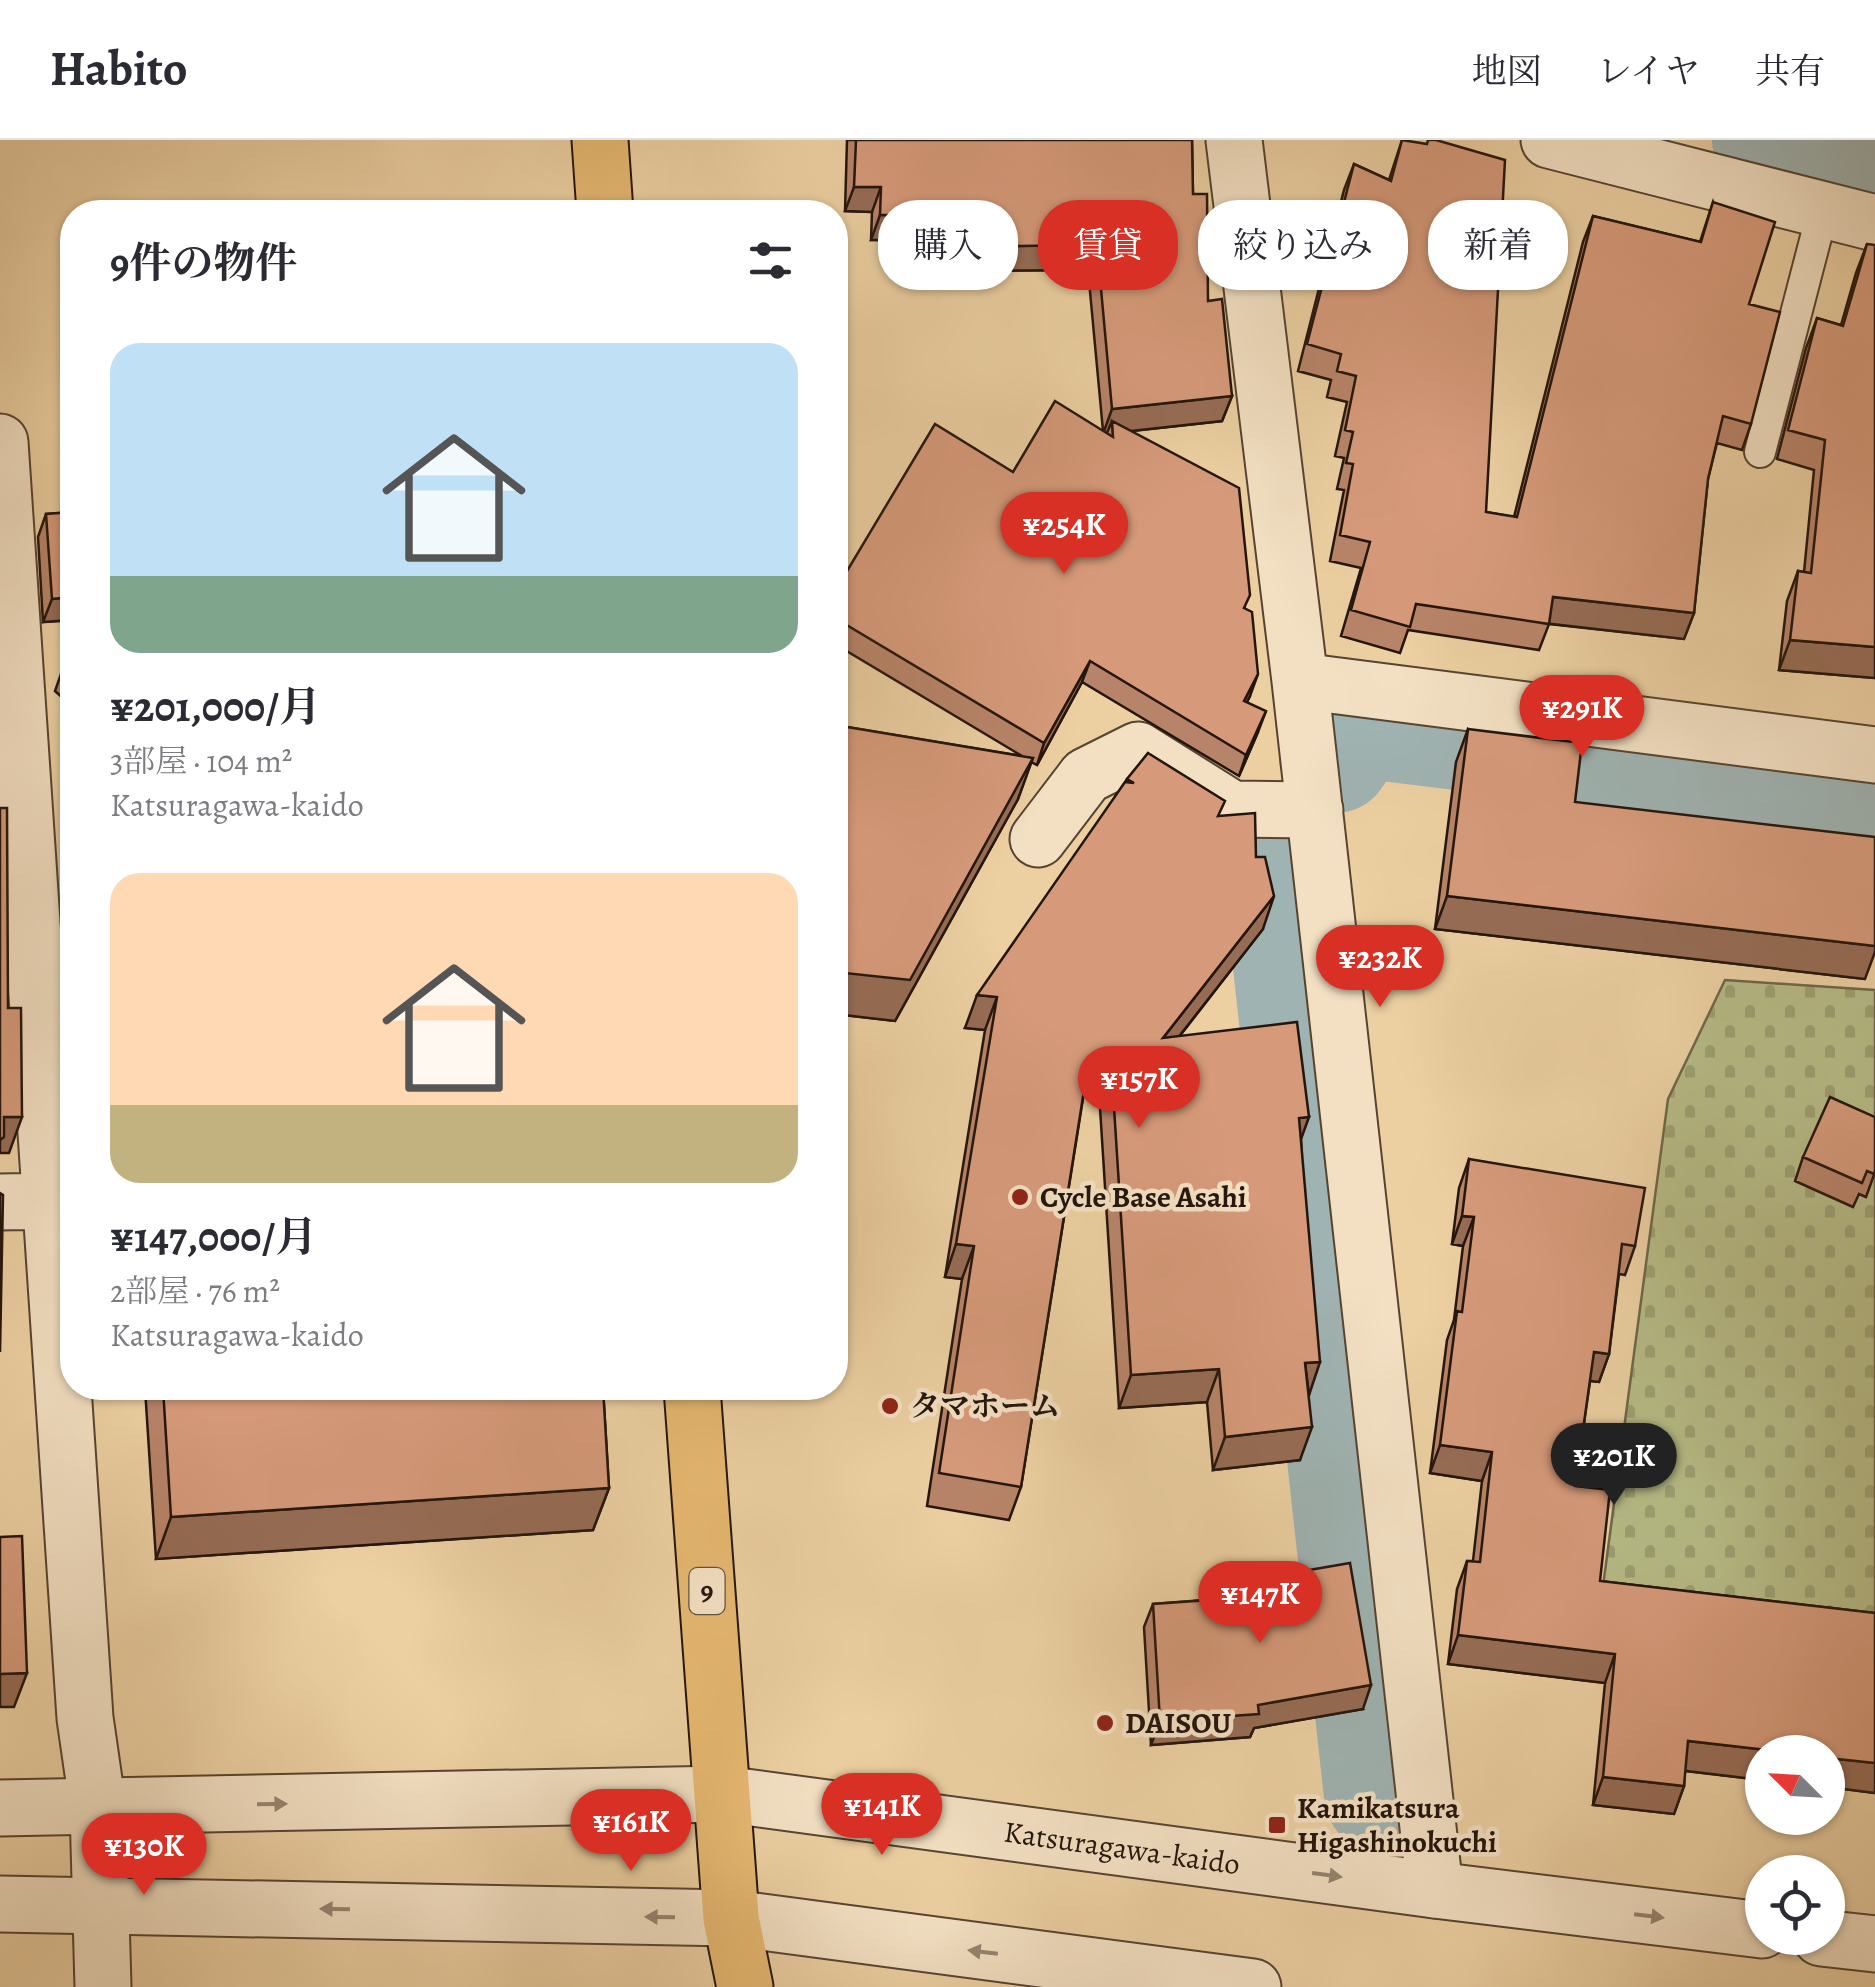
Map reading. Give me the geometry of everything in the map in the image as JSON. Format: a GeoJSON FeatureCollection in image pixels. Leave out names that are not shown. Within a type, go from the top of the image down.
{"type":"FeatureCollection","features":[{"type":"Feature","properties":{"kind":"highway"},"geometry":{"type":"LineString","coordinates":[[600,140],[604,200]]}},
{"type":"Feature","properties":{"kind":"highway","name":"9"},"geometry":{"type":"LineString","coordinates":[[693,1400],[731,1918],[745,1987]]}},
{"type":"Feature","properties":{"kind":"street"},"geometry":{"type":"LineString","coordinates":[[1234,140],[1315,810],[1436,1890]]}},
{"type":"Feature","properties":{"kind":"street"},"geometry":{"type":"LineString","coordinates":[[1574,143],[1849,216]]}},
{"type":"Feature","properties":{"kind":"street"},"geometry":{"type":"LineString","coordinates":[[0,442],[25,1201],[98,1808],[103,1987]]}},
{"type":"Feature","properties":{"kind":"street"},"geometry":{"type":"LineString","coordinates":[[1300,681],[1875,755]]}},
{"type":"Feature","properties":{"kind":"street"},"geometry":{"type":"LineString","coordinates":[[1038,839],[1086,776],[1138,750],[1232,809],[1315,810]]}},
{"type":"Feature","properties":{"kind":"street","name":"Katsuragawa-kaido"},"geometry":{"type":"LineString","coordinates":[[0,1808],[722,1794],[1745,1928]]}},
{"type":"Feature","properties":{"kind":"street"},"geometry":{"type":"LineString","coordinates":[[0,1904],[731,1918],[1253,1987]]}},
{"type":"Feature","properties":{"kind":"street"},"geometry":{"type":"LineString","coordinates":[[1845,1941],[1875,1944]]}},
{"type":"Feature","properties":{"kind":"lane"},"geometry":{"type":"LineString","coordinates":[[1760,452],[1849,216]]}},
{"type":"Feature","properties":{"kind":"green space"},"geometry":{"type":"Polygon","coordinates":[[[1725,980],[1875,990],[1875,1622],[1603,1586],[1668,1099],[1725,980]]]}},
{"type":"Feature","properties":{"kind":"building"},"geometry":{"type":"Polygon","coordinates":[[[856,140],[1192,140],[1193,194],[1207,194],[1207,200],[1198,200],[1198,290],[1208,290],[1208,301],[1222,299],[1232,396],[1112,409],[1101,290],[1178,290],[1178,200],[1038,200],[1038,246],[1018,246],[1018,200],[881,200],[881,187],[854,187],[856,140]]]}},
{"type":"Feature","properties":{"kind":"building"},"geometry":{"type":"Polygon","coordinates":[[[1402,140],[1427,144],[1428,140],[1436,140],[1505,160],[1503,200],[1428,200],[1428,290],[1498,290],[1486,512],[1517,517],[1593,216],[1701,242],[1713,202],[1775,222],[1749,304],[1780,312],[1751,424],[1723,416],[1708,479],[1694,613],[1553,597],[1549,624],[1416,604],[1410,627],[1351,610],[1370,542],[1340,535],[1353,464],[1346,463],[1353,432],[1345,430],[1356,376],[1337,371],[1341,354],[1307,344],[1321,290],[1408,290],[1408,200],[1345,200],[1354,164],[1391,181],[1402,140]]]}},
{"type":"Feature","properties":{"kind":"building"},"geometry":{"type":"Polygon","coordinates":[[[1867,244],[1875,245],[1875,647],[1790,640],[1798,571],[1811,573],[1825,440],[1788,430],[1817,318],[1843,326],[1867,244]]]}},
{"type":"Feature","properties":{"kind":"building"},"geometry":{"type":"Polygon","coordinates":[[[1055,401],[1113,437],[1112,421],[1239,488],[1250,595],[1244,608],[1252,612],[1258,674],[1244,701],[1266,711],[1246,755],[1090,661],[1044,743],[848,626],[848,569],[935,424],[1013,472],[1055,401]]]}},
{"type":"Feature","properties":{"kind":"building"},"geometry":{"type":"Polygon","coordinates":[[[60,513],[60,598],[52,599],[46,514],[60,513]]]}},
{"type":"Feature","properties":{"kind":"building"},"geometry":{"type":"Polygon","coordinates":[[[848,727],[1033,758],[910,980],[848,973],[848,727]]]}},
{"type":"Feature","properties":{"kind":"building"},"geometry":{"type":"Polygon","coordinates":[[[1468,729],[1582,743],[1575,802],[1875,837],[1875,946],[1447,896],[1468,729]]]}},
{"type":"Feature","properties":{"kind":"building"},"geometry":{"type":"Polygon","coordinates":[[[1148,753],[1225,801],[1218,816],[1255,813],[1256,857],[1265,857],[1274,896],[1163,1038],[1297,1022],[1309,1117],[1299,1118],[1320,1362],[1305,1363],[1312,1427],[1225,1437],[1219,1369],[1131,1375],[1111,1060],[1089,1059],[1021,1487],[939,1473],[974,1246],[956,1244],[997,997],[977,995],[1125,782],[1134,783],[1127,779],[1148,753]]]}},
{"type":"Feature","properties":{"kind":"building"},"geometry":{"type":"Polygon","coordinates":[[[0,808],[7,808],[8,1008],[21,1008],[22,1117],[4,1117],[4,1137],[0,1140],[0,808]]]}},
{"type":"Feature","properties":{"kind":"building"},"geometry":{"type":"Polygon","coordinates":[[[1830,1097],[1875,1117],[1875,1171],[1867,1171],[1862,1183],[1803,1157],[1830,1097]]]}},
{"type":"Feature","properties":{"kind":"building"},"geometry":{"type":"Polygon","coordinates":[[[1469,1159],[1645,1188],[1635,1246],[1622,1244],[1609,1354],[1594,1352],[1575,1486],[1610,1490],[1600,1581],[1875,1613],[1875,1763],[1845,1760],[1845,1735],[1745,1735],[1745,1748],[1688,1741],[1684,1786],[1603,1777],[1615,1654],[1458,1635],[1467,1561],[1480,1562],[1492,1452],[1440,1445],[1474,1217],[1462,1216],[1469,1159]]]}},
{"type":"Feature","properties":{"kind":"building"},"geometry":{"type":"Polygon","coordinates":[[[0,1193],[3,1195],[0,1352],[0,1193]]]}},
{"type":"Feature","properties":{"kind":"building"},"geometry":{"type":"Polygon","coordinates":[[[164,1400],[604,1400],[609,1488],[171,1517],[164,1400]]]}},
{"type":"Feature","properties":{"kind":"building"},"geometry":{"type":"Polygon","coordinates":[[[22,1536],[27,1673],[0,1674],[0,1537],[22,1536]]]}},
{"type":"Feature","properties":{"kind":"building"},"geometry":{"type":"Polygon","coordinates":[[[1350,1563],[1371,1685],[1258,1705],[1259,1714],[1160,1721],[1153,1604],[1266,1596],[1263,1578],[1350,1563]]]}},
{"type":"Feature","properties":{"kind":"waterway"},"geometry":{"type":"LineString","coordinates":[[1768,140],[1875,167]]}},
{"type":"Feature","properties":{"kind":"waterway"},"geometry":{"type":"LineString","coordinates":[[1335,757],[1359,722],[1875,785]]}},
{"type":"Feature","properties":{"kind":"waterway"},"geometry":{"type":"LineString","coordinates":[[1276,847],[1380,1795]]}},
{"type":"Feature","properties":{"kind":"place","name":"Cycle Base Asahi"},"geometry":{"type":"Point","coordinates":[1020,1197]}},
{"type":"Feature","properties":{"kind":"place","name":"タマホーム"},"geometry":{"type":"Point","coordinates":[890,1406]}},
{"type":"Feature","properties":{"kind":"place","name":"DAISOU"},"geometry":{"type":"Point","coordinates":[1105,1723]}},
{"type":"Feature","properties":{"kind":"place","name":"Kamikatsura Higashinokuchi"},"geometry":{"type":"Point","coordinates":[1277,1825]}}]}
